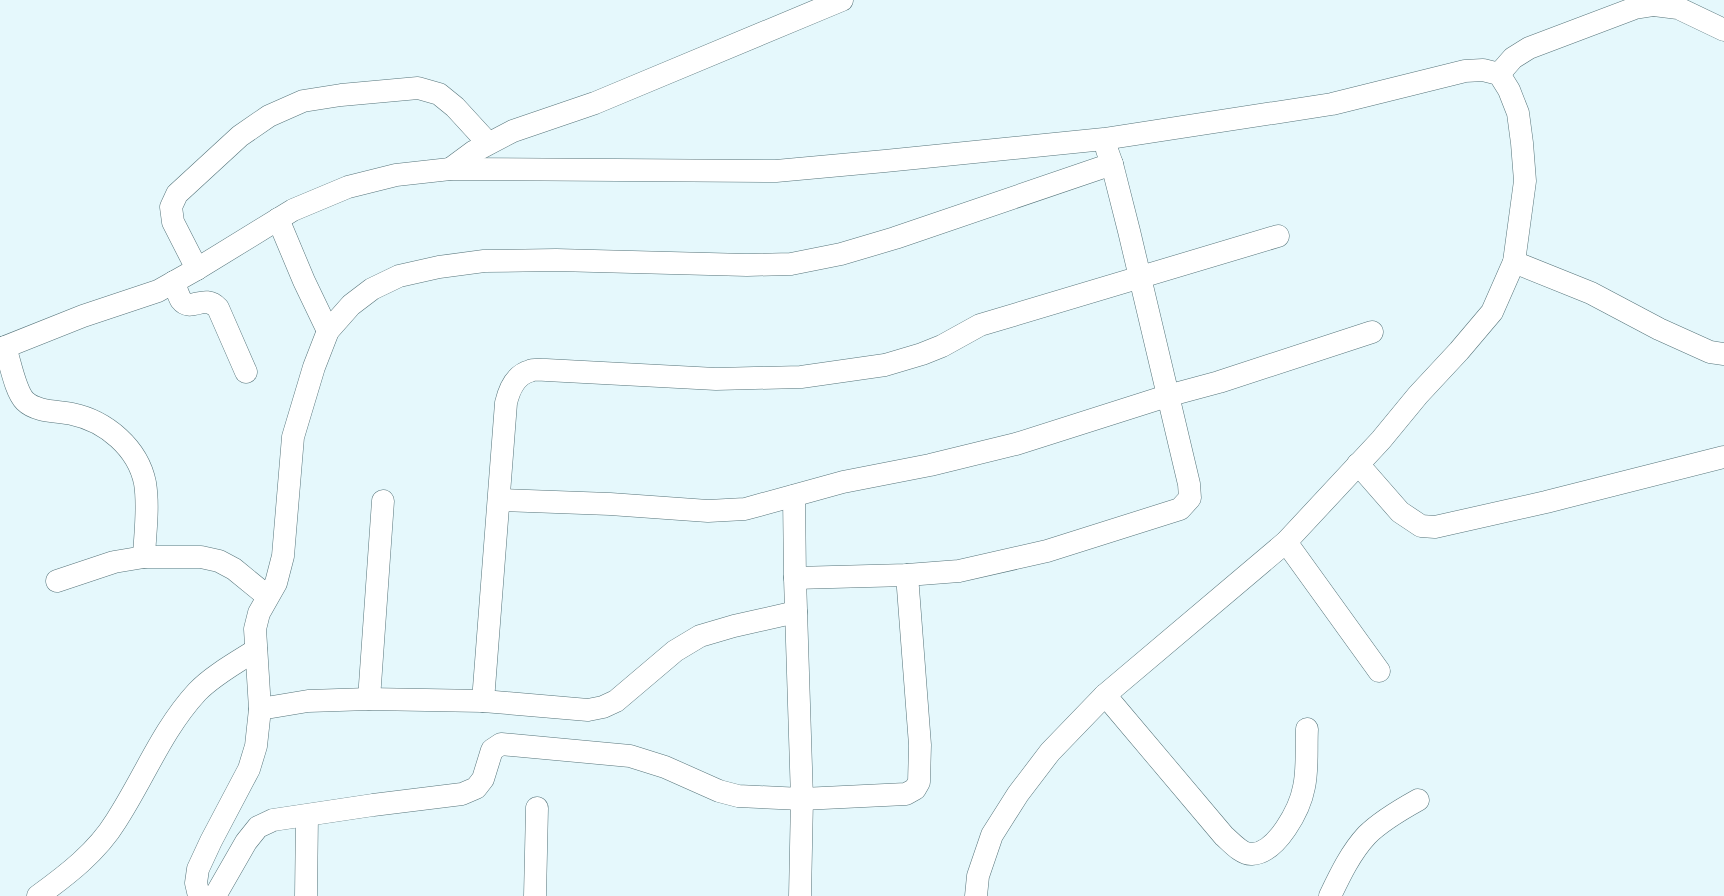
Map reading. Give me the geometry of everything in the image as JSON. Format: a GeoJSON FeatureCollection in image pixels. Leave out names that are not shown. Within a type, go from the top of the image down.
{"type":"FeatureCollection","features":[{"type":"Feature","properties":{"kind":"street"},"geometry":{"type":"LineString","coordinates":[[450,169],[488,143],[514,131],[595,103],[842,0]]}},
{"type":"Feature","properties":{"kind":"street"},"geometry":{"type":"LineString","coordinates":[[1499,74],[1513,58],[1529,48],[1654,2],[1678,8],[1724,30]]}},
{"type":"Feature","properties":{"kind":"street"},"geometry":{"type":"LineString","coordinates":[[144,557],[146,512],[145,483],[138,464],[122,440],[100,423],[74,414],[36,408],[25,401],[18,388],[2,348],[84,316],[158,291],[197,270],[293,210],[348,187],[396,175],[450,169],[776,172],[1104,139],[1332,104],[1466,71],[1483,70],[1499,74],[1509,90],[1518,114],[1522,143],[1524,181],[1514,262],[1492,312],[1358,464],[1286,542],[1105,695],[1050,752],[1018,794],[995,829],[978,876],[976,896]]}},
{"type":"Feature","properties":{"kind":"street"},"geometry":{"type":"LineString","coordinates":[[197,270],[173,222],[171,207],[177,194],[240,136],[269,116],[302,101],[341,95],[418,88],[439,94],[455,108],[488,143]]}},
{"type":"Feature","properties":{"kind":"street"},"geometry":{"type":"LineString","coordinates":[[795,578],[907,575],[959,571],[1047,551],[1180,509],[1190,498],[1189,484],[1112,164],[1104,139]]}},
{"type":"Feature","properties":{"kind":"street"},"geometry":{"type":"LineString","coordinates":[[199,896],[196,883],[198,869],[210,841],[248,769],[256,746],[260,709],[255,629],[259,612],[276,583],[283,556],[293,437],[314,367],[328,331],[351,305],[372,289],[399,276],[438,267],[484,261],[556,260],[747,266],[791,264],[841,254],[895,238],[1112,164]]}},
{"type":"Feature","properties":{"kind":"street"},"geometry":{"type":"LineString","coordinates":[[278,220],[304,281],[328,331]]}},
{"type":"Feature","properties":{"kind":"street"},"geometry":{"type":"LineString","coordinates":[[482,701],[506,403],[510,388],[518,378],[530,370],[716,379],[801,377],[885,365],[922,354],[942,346],[980,325],[1278,236]]}},
{"type":"Feature","properties":{"kind":"street"},"geometry":{"type":"LineString","coordinates":[[1514,262],[1592,293],[1665,332],[1710,352],[1724,354]]}},
{"type":"Feature","properties":{"kind":"street"},"geometry":{"type":"LineString","coordinates":[[174,282],[182,300],[187,304],[193,305],[207,301],[213,303],[218,308],[246,372]]}},
{"type":"Feature","properties":{"kind":"street"},"geometry":{"type":"LineString","coordinates":[[499,500],[610,504],[708,511],[745,508],[843,482],[930,465],[1016,444],[1167,396],[1219,382],[1372,332]]}},
{"type":"Feature","properties":{"kind":"street"},"geometry":{"type":"LineString","coordinates":[[1358,464],[1400,512],[1421,526],[1435,527],[1546,502],[1724,457]]}},
{"type":"Feature","properties":{"kind":"street"},"geometry":{"type":"LineString","coordinates":[[794,496],[802,799],[800,896]]}},
{"type":"Feature","properties":{"kind":"street"},"geometry":{"type":"LineString","coordinates":[[369,698],[383,501]]}},
{"type":"Feature","properties":{"kind":"street"},"geometry":{"type":"LineString","coordinates":[[1286,542],[1379,671]]}},
{"type":"Feature","properties":{"kind":"street"},"geometry":{"type":"LineString","coordinates":[[58,581],[114,562],[144,557],[201,557],[219,561],[234,569],[267,596]]}},
{"type":"Feature","properties":{"kind":"street"},"geometry":{"type":"LineString","coordinates":[[215,896],[246,842],[258,827],[273,820],[373,805],[462,794],[476,788],[483,779],[492,750],[501,744],[630,756],[665,767],[719,791],[738,796],[802,799],[906,794],[915,789],[919,782],[920,745],[907,575]]}},
{"type":"Feature","properties":{"kind":"street"},"geometry":{"type":"LineString","coordinates":[[260,709],[308,701],[369,698],[482,701],[588,710],[603,707],[616,701],[675,651],[700,636],[734,626],[796,612]]}},
{"type":"Feature","properties":{"kind":"street"},"geometry":{"type":"LineString","coordinates":[[38,896],[57,882],[96,848],[116,821],[166,734],[194,696],[227,669],[256,650]]}},
{"type":"Feature","properties":{"kind":"street"},"geometry":{"type":"LineString","coordinates":[[1105,695],[1224,836],[1240,850],[1251,854],[1264,850],[1284,832],[1298,808],[1304,786],[1308,729]]}},
{"type":"Feature","properties":{"kind":"street"},"geometry":{"type":"LineString","coordinates":[[1330,896],[1349,859],[1367,835],[1387,819],[1418,800]]}},
{"type":"Feature","properties":{"kind":"street"},"geometry":{"type":"LineString","coordinates":[[535,896],[537,808]]}},
{"type":"Feature","properties":{"kind":"street"},"geometry":{"type":"LineString","coordinates":[[306,896],[307,816]]}}]}
